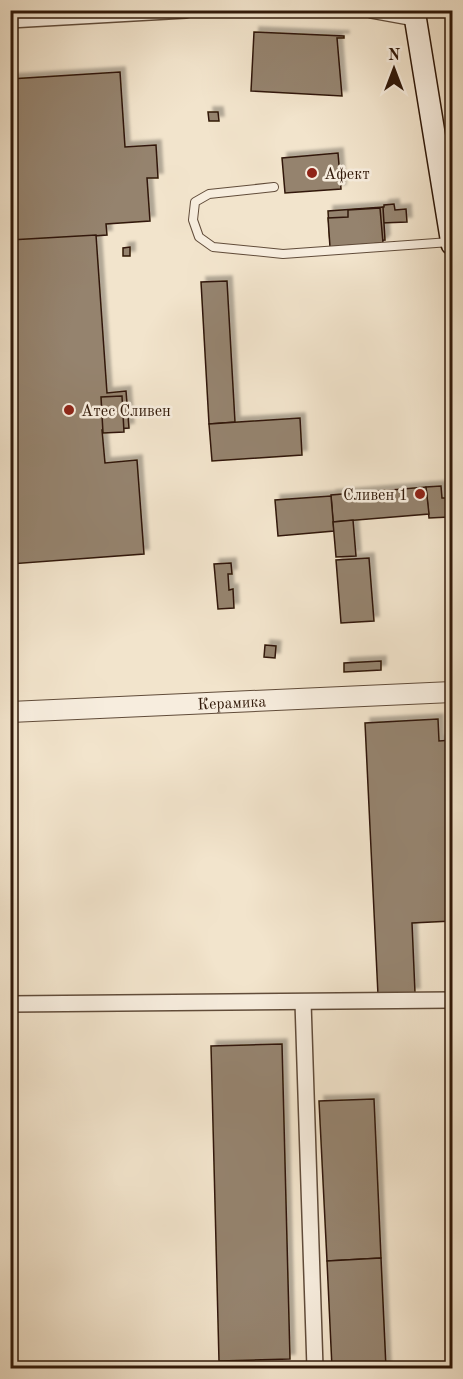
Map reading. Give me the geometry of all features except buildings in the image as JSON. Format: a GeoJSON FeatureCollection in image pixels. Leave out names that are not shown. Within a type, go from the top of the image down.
{"type":"FeatureCollection","features":[{"type":"Feature","properties":{"kind":"main road"},"geometry":{"type":"LineString","coordinates":[[415,14],[452,243]]}},
{"type":"Feature","properties":{"kind":"street"},"geometry":{"type":"LineString","coordinates":[[10,20],[186,10]]}},
{"type":"Feature","properties":{"kind":"street"},"geometry":{"type":"LineString","coordinates":[[371,10],[415,14]]}},
{"type":"Feature","properties":{"kind":"street","name":"Керамика"},"geometry":{"type":"LineString","coordinates":[[10,712],[453,692]]}},
{"type":"Feature","properties":{"kind":"street"},"geometry":{"type":"LineString","coordinates":[[10,1004],[453,1000]]}},
{"type":"Feature","properties":{"kind":"street"},"geometry":{"type":"LineString","coordinates":[[303,1002],[315,1368]]}},
{"type":"Feature","properties":{"kind":"lane"},"geometry":{"type":"LineString","coordinates":[[274,187],[210,194],[195,202],[193,219],[199,237],[213,247],[283,254],[452,243]]}},
{"type":"Feature","properties":{"kind":"place","name":"Афект"},"geometry":{"type":"Point","coordinates":[312,173]}},
{"type":"Feature","properties":{"kind":"place","name":"Атес Сливен"},"geometry":{"type":"Point","coordinates":[69,410]}},
{"type":"Feature","properties":{"kind":"place","name":"Сливен 1"},"geometry":{"type":"Point","coordinates":[420,494]}}]}
